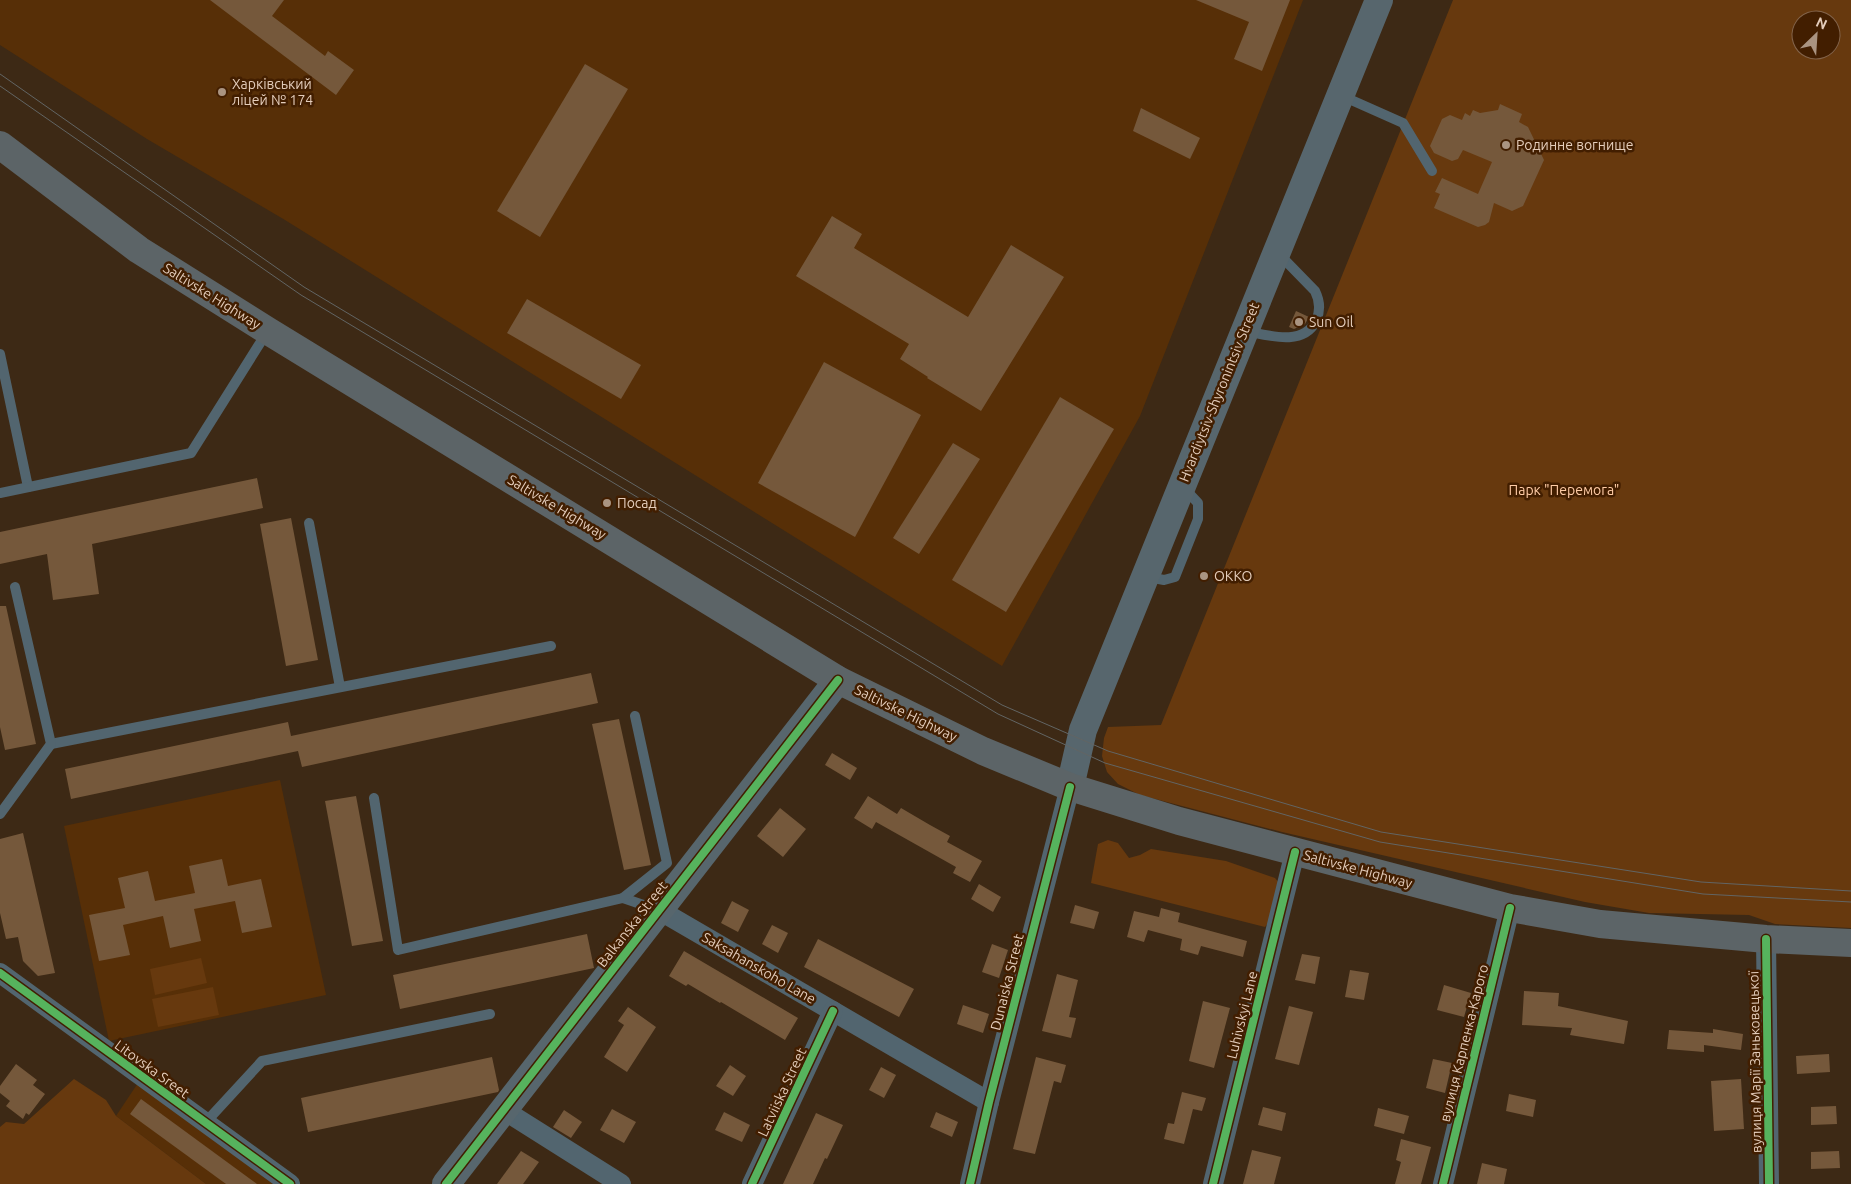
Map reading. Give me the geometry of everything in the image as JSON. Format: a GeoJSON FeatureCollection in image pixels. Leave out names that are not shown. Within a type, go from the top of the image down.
{"type":"FeatureCollection","features":[{"type":"Feature","properties":{"kind":"main road","name":"Hvardiytsiv-Shyronintsiv Street"},"geometry":{"type":"LineString","coordinates":[[1070,787],[1082,730],[1379,0]]}},
{"type":"Feature","properties":{"kind":"main road","name":"Saltivske Highway"},"geometry":{"type":"LineString","coordinates":[[0,145],[139,250],[268,331],[838,680],[983,750],[1070,787],[1179,821],[1510,908],[1600,924],[1766,939],[1851,943]]}},
{"type":"Feature","properties":{"kind":"main road","name":"Balkanska Street"},"geometry":{"type":"LineString","coordinates":[[446,1184],[502,1109],[838,680]]}},
{"type":"Feature","properties":{"kind":"street","name":"Dunaiska Street"},"geometry":{"type":"LineString","coordinates":[[970,1184],[989,1102],[1070,787]]}},
{"type":"Feature","properties":{"kind":"street","name":"Luhivskyi Lane"},"geometry":{"type":"LineString","coordinates":[[1213,1184],[1295,852]]}},
{"type":"Feature","properties":{"kind":"street","name":"вулиця Карпенка-Карого"},"geometry":{"type":"LineString","coordinates":[[1443,1184],[1510,908]]}},
{"type":"Feature","properties":{"kind":"street","name":"Saksahanskoho Lane"},"geometry":{"type":"LineString","coordinates":[[659,910],[989,1102]]}},
{"type":"Feature","properties":{"kind":"street","name":"вулиця Марії Заньковецької"},"geometry":{"type":"LineString","coordinates":[[1766,939],[1769,1184]]}},
{"type":"Feature","properties":{"kind":"street","name":"Litovska Sreet"},"geometry":{"type":"LineString","coordinates":[[0,973],[290,1184]]}},
{"type":"Feature","properties":{"kind":"street","name":"Latviiska Street"},"geometry":{"type":"LineString","coordinates":[[752,1184],[833,1011]]}},
{"type":"Feature","properties":{"kind":"street"},"geometry":{"type":"LineString","coordinates":[[502,1109],[620,1184]]}},
{"type":"Feature","properties":{"kind":"lane"},"geometry":{"type":"LineString","coordinates":[[1340,94],[1403,123],[1432,170]]}},
{"type":"Feature","properties":{"kind":"lane"},"geometry":{"type":"LineString","coordinates":[[1244,330],[1280,337],[1294,337],[1309,330],[1319,316],[1319,299],[1315,291],[1276,251]]}},
{"type":"Feature","properties":{"kind":"lane"},"geometry":{"type":"LineString","coordinates":[[0,493],[192,453],[268,331]]}},
{"type":"Feature","properties":{"kind":"lane"},"geometry":{"type":"LineString","coordinates":[[0,354],[28,488]]}},
{"type":"Feature","properties":{"kind":"lane"},"geometry":{"type":"LineString","coordinates":[[309,523],[340,687]]}},
{"type":"Feature","properties":{"kind":"lane"},"geometry":{"type":"LineString","coordinates":[[15,587],[51,744]]}},
{"type":"Feature","properties":{"kind":"lane"},"geometry":{"type":"LineString","coordinates":[[0,814],[51,744],[552,646]]}},
{"type":"Feature","properties":{"kind":"lane"},"geometry":{"type":"LineString","coordinates":[[374,798],[398,950],[623,898],[667,863],[635,716]]}},
{"type":"Feature","properties":{"kind":"lane"},"geometry":{"type":"LineString","coordinates":[[623,898],[659,910]]}},
{"type":"Feature","properties":{"kind":"lane"},"geometry":{"type":"LineString","coordinates":[[205,1123],[262,1061],[490,1014]]}},
{"type":"Feature","properties":{"kind":"shaded area"},"geometry":{"type":"Polygon","coordinates":[[[0,0],[1303,0],[1140,416],[1002,666],[285,220],[147,139],[0,45],[0,0]]]}},
{"type":"Feature","properties":{"kind":"shaded area"},"geometry":{"type":"Polygon","coordinates":[[[280,780],[326,995],[109,1041],[64,826],[280,780]]]}},
{"type":"Feature","properties":{"kind":"shaded area"},"geometry":{"type":"Polygon","coordinates":[[[138,1083],[273,1184],[206,1184],[116,1116],[138,1083]]]}},
{"type":"Feature","properties":{"kind":"green space","name":"Парк \"Перемога\""},"geometry":{"type":"Polygon","coordinates":[[[1453,0],[1851,0],[1851,928],[1775,924],[1749,915],[1649,913],[1585,902],[1282,832],[1140,795],[1118,784],[1107,772],[1102,756],[1104,738],[1108,727],[1161,725],[1453,0]]]}},
{"type":"Feature","properties":{"kind":"green space"},"geometry":{"type":"Polygon","coordinates":[[[1108,840],[1118,843],[1129,858],[1151,849],[1226,861],[1275,878],[1280,884],[1271,919],[1265,927],[1091,883],[1098,844],[1108,840]]]}},
{"type":"Feature","properties":{"kind":"green space"},"geometry":{"type":"Polygon","coordinates":[[[201,958],[207,983],[155,995],[150,969],[201,958]]]}},
{"type":"Feature","properties":{"kind":"green space"},"geometry":{"type":"Polygon","coordinates":[[[213,987],[219,1015],[158,1027],[152,999],[213,987]]]}},
{"type":"Feature","properties":{"kind":"green space"},"geometry":{"type":"Polygon","coordinates":[[[74,1079],[106,1100],[116,1116],[206,1184],[0,1184],[0,1127],[6,1122],[24,1124],[74,1079]]]}},
{"type":"Feature","properties":{"kind":"building"},"geometry":{"type":"Polygon","coordinates":[[[210,0],[284,0],[272,16],[325,56],[328,51],[354,70],[336,95],[210,0]]]}},
{"type":"Feature","properties":{"kind":"building"},"geometry":{"type":"Polygon","coordinates":[[[1196,0],[1290,0],[1262,71],[1234,59],[1249,22],[1196,0]]]}},
{"type":"Feature","properties":{"kind":"building"},"geometry":{"type":"Polygon","coordinates":[[[585,64],[628,89],[540,237],[497,211],[585,64]]]}},
{"type":"Feature","properties":{"kind":"building"},"geometry":{"type":"Polygon","coordinates":[[[1500,104],[1522,114],[1519,122],[1528,127],[1544,160],[1523,206],[1512,211],[1494,203],[1489,222],[1478,227],[1434,208],[1440,194],[1435,192],[1442,178],[1478,194],[1492,162],[1463,150],[1458,159],[1452,161],[1434,153],[1430,146],[1442,119],[1450,115],[1462,120],[1465,113],[1470,116],[1473,110],[1480,113],[1498,110],[1500,104]]]}},
{"type":"Feature","properties":{"kind":"building"},"geometry":{"type":"Polygon","coordinates":[[[1141,108],[1200,138],[1190,159],[1133,131],[1141,108]]]}},
{"type":"Feature","properties":{"kind":"building"},"geometry":{"type":"Polygon","coordinates":[[[832,216],[862,234],[854,248],[968,317],[1011,245],[1064,277],[981,411],[900,359],[909,344],[796,276],[832,216]]]}},
{"type":"Feature","properties":{"kind":"building"},"geometry":{"type":"Polygon","coordinates":[[[527,299],[641,365],[621,399],[507,333],[527,299]]]}},
{"type":"Feature","properties":{"kind":"building","name":"Sun Oil"},"geometry":{"type":"Polygon","coordinates":[[[1296,311],[1309,317],[1305,324],[1294,329],[1289,327],[1296,311]]]}},
{"type":"Feature","properties":{"kind":"building"},"geometry":{"type":"Polygon","coordinates":[[[824,362],[921,415],[855,537],[758,483],[824,362]]]}},
{"type":"Feature","properties":{"kind":"building"},"geometry":{"type":"Polygon","coordinates":[[[1060,397],[1114,429],[1006,612],[952,580],[1060,397]]]}},
{"type":"Feature","properties":{"kind":"building"},"geometry":{"type":"Polygon","coordinates":[[[953,443],[980,459],[919,554],[893,538],[953,443]]]}},
{"type":"Feature","properties":{"kind":"building"},"geometry":{"type":"Polygon","coordinates":[[[257,478],[263,508],[92,544],[99,594],[53,600],[47,554],[0,564],[0,532],[257,478]]]}},
{"type":"Feature","properties":{"kind":"building"},"geometry":{"type":"Polygon","coordinates":[[[291,518],[318,660],[286,666],[260,524],[291,518]]]}},
{"type":"Feature","properties":{"kind":"building"},"geometry":{"type":"Polygon","coordinates":[[[0,606],[6,606],[36,744],[5,750],[0,727],[0,606]]]}},
{"type":"Feature","properties":{"kind":"building"},"geometry":{"type":"Polygon","coordinates":[[[591,673],[598,703],[302,767],[298,751],[71,799],[65,769],[288,722],[291,736],[591,673]]]}},
{"type":"Feature","properties":{"kind":"building"},"geometry":{"type":"Polygon","coordinates":[[[619,719],[651,865],[624,870],[592,724],[619,719]]]}},
{"type":"Feature","properties":{"kind":"building"},"geometry":{"type":"Polygon","coordinates":[[[832,753],[857,768],[850,780],[825,765],[832,753]]]}},
{"type":"Feature","properties":{"kind":"building"},"geometry":{"type":"Polygon","coordinates":[[[356,796],[383,941],[352,946],[325,801],[356,796]]]}},
{"type":"Feature","properties":{"kind":"building"},"geometry":{"type":"Polygon","coordinates":[[[868,796],[897,814],[901,808],[950,836],[947,842],[982,861],[970,882],[953,873],[956,867],[876,822],[872,829],[854,818],[868,796]]]}},
{"type":"Feature","properties":{"kind":"building"},"geometry":{"type":"Polygon","coordinates":[[[780,808],[806,829],[783,857],[757,836],[780,808]]]}},
{"type":"Feature","properties":{"kind":"building"},"geometry":{"type":"Polygon","coordinates":[[[23,833],[55,973],[38,976],[23,961],[18,937],[6,939],[0,913],[0,839],[23,833]]]}},
{"type":"Feature","properties":{"kind":"building"},"geometry":{"type":"Polygon","coordinates":[[[222,859],[228,886],[261,879],[272,927],[242,933],[235,901],[194,909],[201,941],[170,948],[163,916],[123,925],[130,955],[99,961],[89,915],[125,908],[118,878],[148,871],[155,901],[195,893],[189,866],[222,859]]]}},
{"type":"Feature","properties":{"kind":"building"},"geometry":{"type":"Polygon","coordinates":[[[979,884],[1001,897],[993,912],[971,899],[979,884]]]}},
{"type":"Feature","properties":{"kind":"building"},"geometry":{"type":"Polygon","coordinates":[[[732,901],[749,910],[738,932],[721,923],[732,901]]]}},
{"type":"Feature","properties":{"kind":"building"},"geometry":{"type":"Polygon","coordinates":[[[1075,905],[1099,912],[1094,929],[1070,923],[1075,905]]]}},
{"type":"Feature","properties":{"kind":"building"},"geometry":{"type":"Polygon","coordinates":[[[1161,908],[1180,913],[1178,922],[1247,941],[1243,957],[1201,946],[1198,955],[1180,950],[1182,939],[1148,930],[1144,942],[1127,937],[1134,911],[1159,917],[1161,908]]]}},
{"type":"Feature","properties":{"kind":"building"},"geometry":{"type":"Polygon","coordinates":[[[772,925],[788,933],[778,953],[762,944],[772,925]]]}},
{"type":"Feature","properties":{"kind":"building"},"geometry":{"type":"Polygon","coordinates":[[[587,934],[594,968],[400,1009],[393,975],[587,934]]]}},
{"type":"Feature","properties":{"kind":"building"},"geometry":{"type":"Polygon","coordinates":[[[818,939],[914,989],[899,1017],[804,967],[818,939]]]}},
{"type":"Feature","properties":{"kind":"building"},"geometry":{"type":"Polygon","coordinates":[[[992,944],[1008,950],[999,978],[982,972],[992,944]]]}},
{"type":"Feature","properties":{"kind":"building"},"geometry":{"type":"Polygon","coordinates":[[[684,951],[798,1018],[785,1040],[721,1002],[669,976],[684,951]]]}},
{"type":"Feature","properties":{"kind":"building"},"geometry":{"type":"Polygon","coordinates":[[[1302,954],[1320,957],[1315,984],[1295,980],[1302,954]]]}},
{"type":"Feature","properties":{"kind":"building"},"geometry":{"type":"Polygon","coordinates":[[[1350,970],[1369,973],[1364,1000],[1345,997],[1350,970]]]}},
{"type":"Feature","properties":{"kind":"building"},"geometry":{"type":"Polygon","coordinates":[[[1057,974],[1078,980],[1069,1017],[1076,1018],[1071,1038],[1042,1031],[1057,974]]]}},
{"type":"Feature","properties":{"kind":"building"},"geometry":{"type":"Polygon","coordinates":[[[1444,985],[1471,993],[1464,1017],[1437,1010],[1444,985]]]}},
{"type":"Feature","properties":{"kind":"building"},"geometry":{"type":"Polygon","coordinates":[[[1524,991],[1559,993],[1558,1006],[1628,1021],[1624,1044],[1570,1035],[1572,1028],[1522,1025],[1524,991]]]}},
{"type":"Feature","properties":{"kind":"building"},"geometry":{"type":"Polygon","coordinates":[[[1203,1001],[1230,1008],[1214,1068],[1189,1061],[1203,1001]]]}},
{"type":"Feature","properties":{"kind":"building"},"geometry":{"type":"Polygon","coordinates":[[[963,1005],[989,1014],[983,1033],[957,1024],[963,1005]]]}},
{"type":"Feature","properties":{"kind":"building"},"geometry":{"type":"Polygon","coordinates":[[[1289,1006],[1313,1012],[1299,1065],[1275,1059],[1289,1006]]]}},
{"type":"Feature","properties":{"kind":"building"},"geometry":{"type":"Polygon","coordinates":[[[628,1007],[656,1027],[627,1072],[604,1057],[624,1025],[618,1021],[628,1007]]]}},
{"type":"Feature","properties":{"kind":"building"},"geometry":{"type":"Polygon","coordinates":[[[1713,1029],[1743,1034],[1741,1050],[1704,1045],[1704,1052],[1667,1049],[1669,1030],[1713,1033],[1713,1029]]]}},
{"type":"Feature","properties":{"kind":"building"},"geometry":{"type":"Polygon","coordinates":[[[1829,1054],[1830,1072],[1797,1074],[1796,1056],[1829,1054]]]}},
{"type":"Feature","properties":{"kind":"building"},"geometry":{"type":"Polygon","coordinates":[[[492,1057],[498,1092],[308,1132],[301,1098],[492,1057]]]}},
{"type":"Feature","properties":{"kind":"building"},"geometry":{"type":"Polygon","coordinates":[[[1036,1057],[1066,1065],[1061,1083],[1054,1081],[1035,1154],[1013,1149],[1036,1057]]]}},
{"type":"Feature","properties":{"kind":"building"},"geometry":{"type":"Polygon","coordinates":[[[1433,1059],[1452,1063],[1445,1093],[1426,1088],[1433,1059]]]}},
{"type":"Feature","properties":{"kind":"building"},"geometry":{"type":"Polygon","coordinates":[[[16,1064],[37,1080],[33,1085],[45,1094],[29,1115],[26,1113],[23,1119],[6,1106],[10,1101],[0,1093],[0,1086],[16,1064]]]}},
{"type":"Feature","properties":{"kind":"building"},"geometry":{"type":"Polygon","coordinates":[[[730,1065],[746,1076],[733,1096],[716,1086],[730,1065]]]}},
{"type":"Feature","properties":{"kind":"building"},"geometry":{"type":"Polygon","coordinates":[[[881,1067],[896,1075],[884,1098],[869,1090],[881,1067]]]}},
{"type":"Feature","properties":{"kind":"building"},"geometry":{"type":"Polygon","coordinates":[[[1741,1079],[1744,1129],[1714,1131],[1711,1081],[1741,1079]]]}},
{"type":"Feature","properties":{"kind":"building"},"geometry":{"type":"Polygon","coordinates":[[[1182,1092],[1206,1098],[1202,1111],[1193,1109],[1184,1144],[1164,1139],[1168,1123],[1174,1124],[1182,1092]]]}},
{"type":"Feature","properties":{"kind":"building"},"geometry":{"type":"Polygon","coordinates":[[[1509,1094],[1536,1100],[1533,1117],[1506,1111],[1509,1094]]]}},
{"type":"Feature","properties":{"kind":"building"},"geometry":{"type":"Polygon","coordinates":[[[141,1099],[257,1184],[226,1184],[130,1114],[141,1099]]]}},
{"type":"Feature","properties":{"kind":"building"},"geometry":{"type":"Polygon","coordinates":[[[1836,1106],[1837,1124],[1811,1125],[1811,1107],[1836,1106]]]}},
{"type":"Feature","properties":{"kind":"building"},"geometry":{"type":"Polygon","coordinates":[[[1263,1107],[1286,1113],[1282,1131],[1258,1125],[1263,1107]]]}},
{"type":"Feature","properties":{"kind":"building"},"geometry":{"type":"Polygon","coordinates":[[[1378,1108],[1409,1116],[1404,1134],[1374,1126],[1378,1108]]]}},
{"type":"Feature","properties":{"kind":"building"},"geometry":{"type":"Polygon","coordinates":[[[612,1109],[636,1122],[624,1143],[600,1130],[612,1109]]]}},
{"type":"Feature","properties":{"kind":"building"},"geometry":{"type":"Polygon","coordinates":[[[564,1110],[582,1122],[571,1138],[553,1127],[564,1110]]]}},
{"type":"Feature","properties":{"kind":"building"},"geometry":{"type":"Polygon","coordinates":[[[724,1112],[750,1125],[742,1142],[715,1130],[724,1112]]]}},
{"type":"Feature","properties":{"kind":"building"},"geometry":{"type":"Polygon","coordinates":[[[936,1112],[958,1122],[952,1137],[930,1127],[936,1112]]]}},
{"type":"Feature","properties":{"kind":"building"},"geometry":{"type":"Polygon","coordinates":[[[816,1113],[843,1125],[813,1184],[783,1184],[816,1113]]]}},
{"type":"Feature","properties":{"kind":"building"},"geometry":{"type":"Polygon","coordinates":[[[1401,1139],[1431,1147],[1421,1184],[1395,1184],[1401,1162],[1396,1160],[1401,1139]]]}},
{"type":"Feature","properties":{"kind":"building"},"geometry":{"type":"Polygon","coordinates":[[[1252,1150],[1281,1157],[1274,1184],[1243,1184],[1252,1150]]]}},
{"type":"Feature","properties":{"kind":"building"},"geometry":{"type":"Polygon","coordinates":[[[521,1151],[539,1162],[523,1184],[497,1184],[521,1151]]]}},
{"type":"Feature","properties":{"kind":"building"},"geometry":{"type":"Polygon","coordinates":[[[1839,1151],[1840,1168],[1811,1169],[1811,1152],[1839,1151]]]}},
{"type":"Feature","properties":{"kind":"building"},"geometry":{"type":"Polygon","coordinates":[[[1482,1163],[1507,1169],[1504,1184],[1477,1184],[1482,1163]]]}},
{"type":"Feature","properties":{"kind":"tram line"},"geometry":{"type":"LineString","coordinates":[[0,74],[304,287],[1002,705],[1108,751],[1381,832],[1701,882],[1851,891]]}},
{"type":"Feature","properties":{"kind":"tram line"},"geometry":{"type":"LineString","coordinates":[[0,86],[301,295],[998,714],[1105,763],[1380,842],[1703,894],[1851,902]]}},
{"type":"Feature","properties":{"kind":"cycle path"},"geometry":{"type":"LineString","coordinates":[[446,1184],[838,680]]}},
{"type":"Feature","properties":{"kind":"cycle path"},"geometry":{"type":"LineString","coordinates":[[970,1184],[989,1102],[1070,787]]}},
{"type":"Feature","properties":{"kind":"cycle path"},"geometry":{"type":"LineString","coordinates":[[1213,1184],[1295,852]]}},
{"type":"Feature","properties":{"kind":"cycle path"},"geometry":{"type":"LineString","coordinates":[[1443,1184],[1510,908]]}},
{"type":"Feature","properties":{"kind":"cycle path"},"geometry":{"type":"LineString","coordinates":[[1766,939],[1769,1184]]}},
{"type":"Feature","properties":{"kind":"cycle path"},"geometry":{"type":"LineString","coordinates":[[0,973],[290,1184]]}},
{"type":"Feature","properties":{"kind":"cycle path"},"geometry":{"type":"LineString","coordinates":[[752,1184],[833,1011]]}},
{"type":"Feature","properties":{"kind":"place","name":"Харківський ліцей № 174"},"geometry":{"type":"Point","coordinates":[222,92]}},
{"type":"Feature","properties":{"kind":"place","name":"Родинне вогнище"},"geometry":{"type":"Point","coordinates":[1506,145]}},
{"type":"Feature","properties":{"kind":"place","name":"Sun Oil"},"geometry":{"type":"Point","coordinates":[1299,322]}},
{"type":"Feature","properties":{"kind":"place","name":"Посад"},"geometry":{"type":"Point","coordinates":[607,503]}},
{"type":"Feature","properties":{"kind":"place","name":"OKKO"},"geometry":{"type":"Point","coordinates":[1204,576]}}]}
